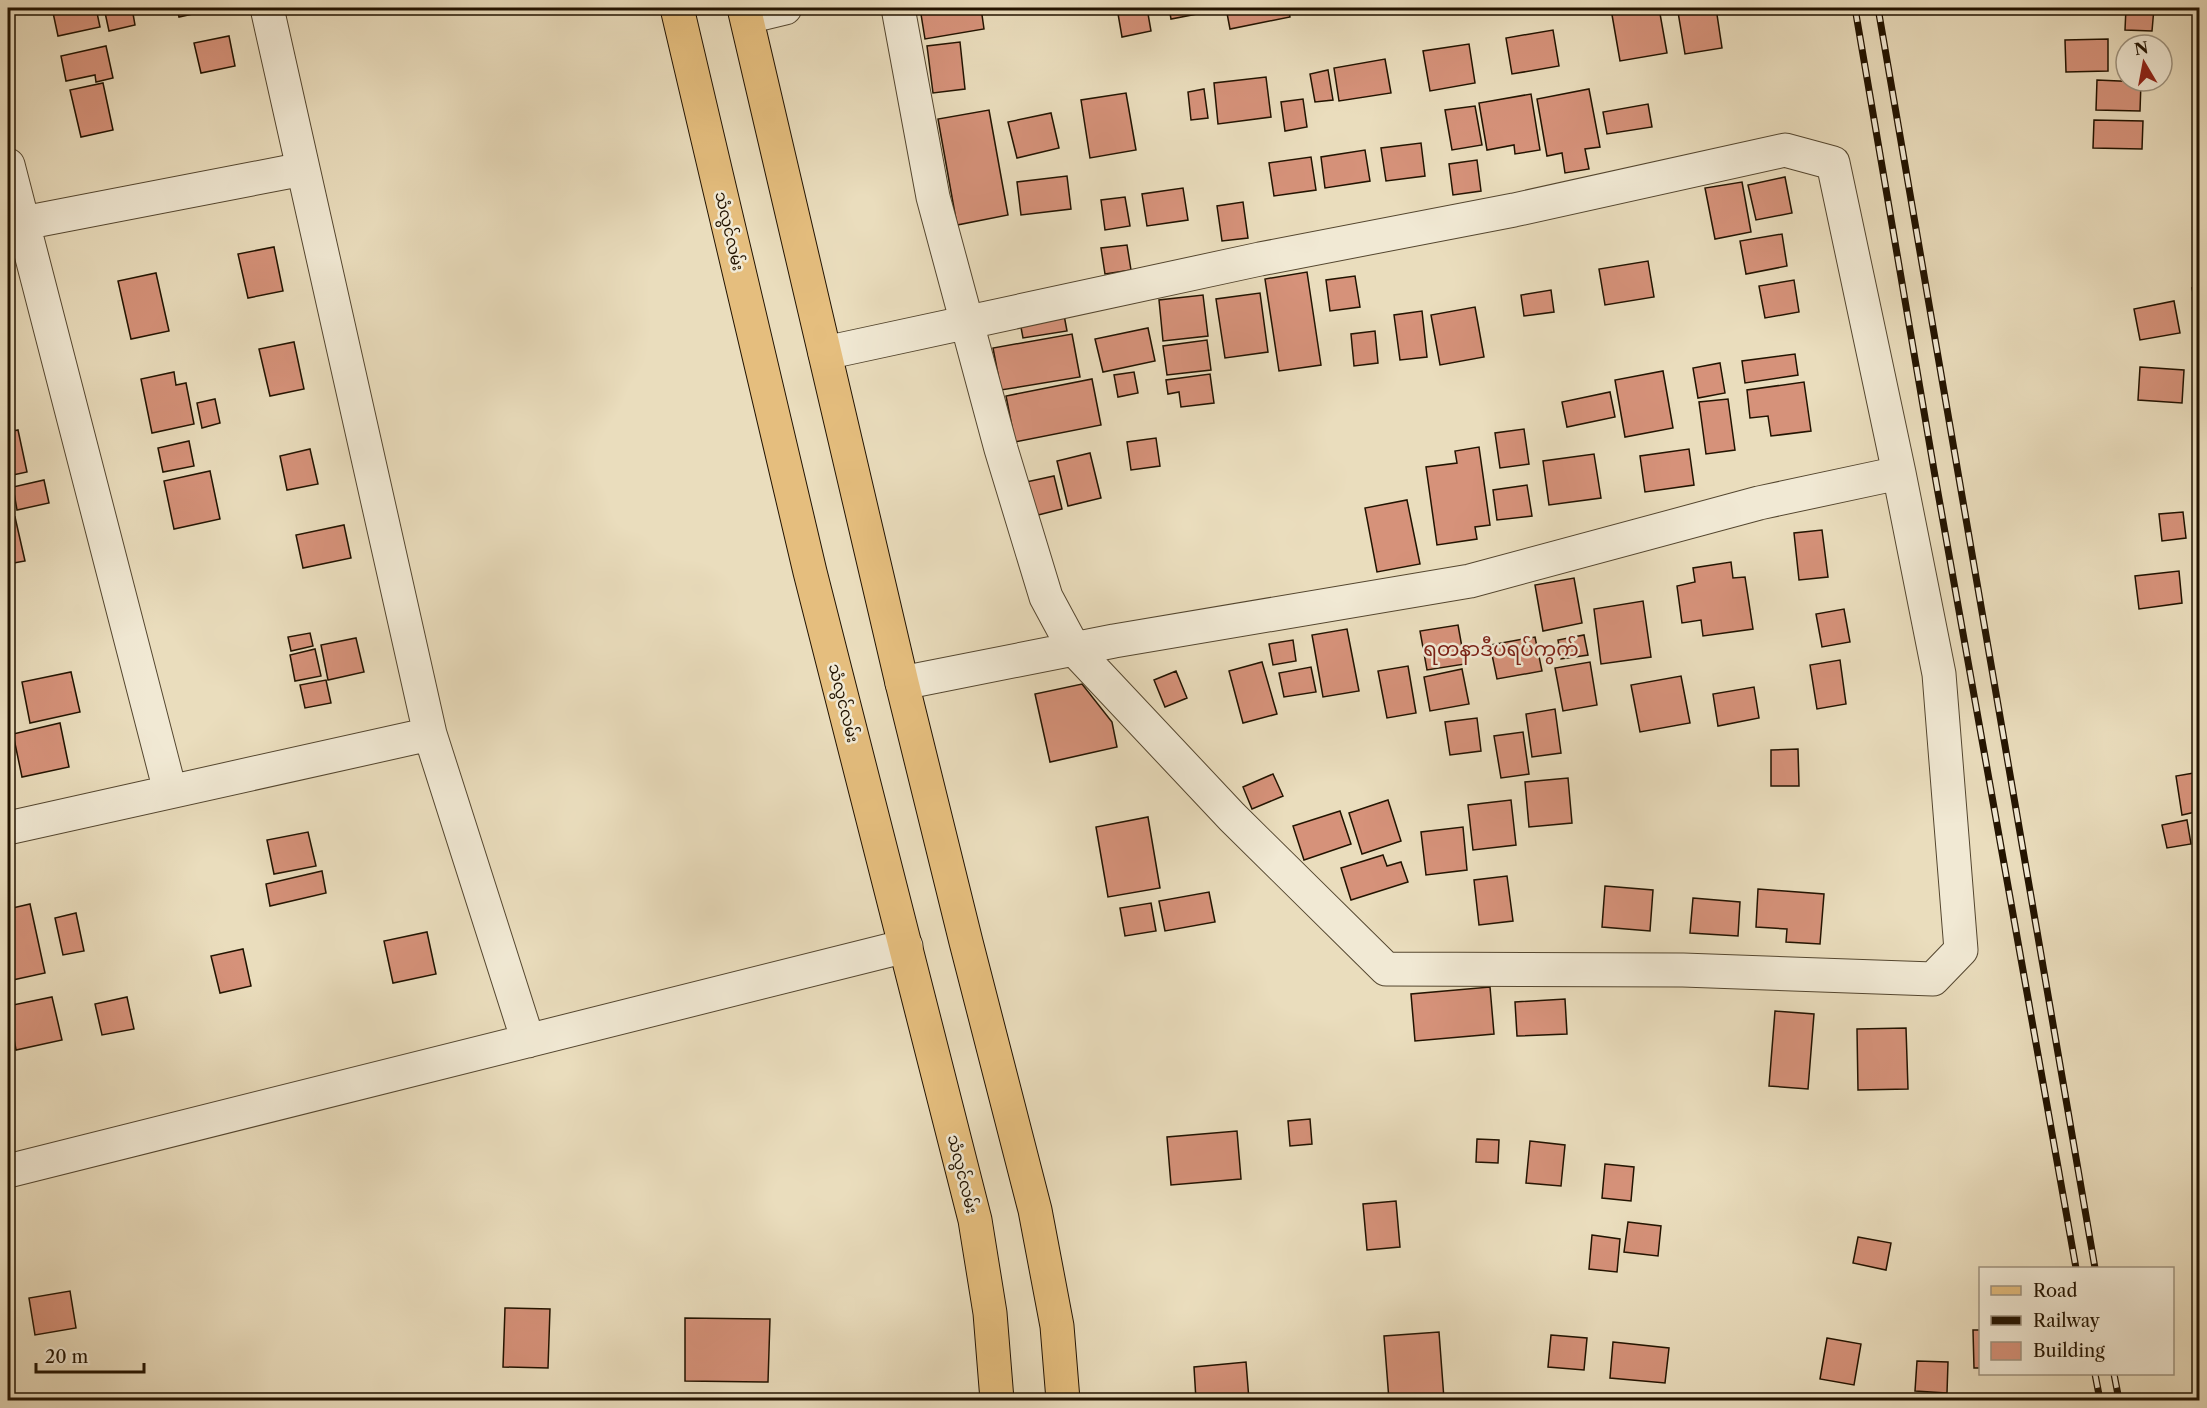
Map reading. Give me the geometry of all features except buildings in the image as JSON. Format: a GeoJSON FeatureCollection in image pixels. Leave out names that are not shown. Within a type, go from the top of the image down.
{"type":"FeatureCollection","features":[{"type":"Feature","properties":{"kind":"main road","name":"သံလွင်လမ်း"},"geometry":{"type":"LineString","coordinates":[[677,8],[810,572],[975,1220],[990,1313],[997,1401]]}},
{"type":"Feature","properties":{"kind":"main road"},"geometry":{"type":"LineString","coordinates":[[745,12],[902,683],[1035,1210],[1057,1326],[1063,1401]]}},
{"type":"Feature","properties":{"kind":"street"},"geometry":{"type":"LineString","coordinates":[[267,8],[430,734],[528,1041]]}},
{"type":"Feature","properties":{"kind":"street"},"geometry":{"type":"LineString","coordinates":[[745,12],[785,8]]}},
{"type":"Feature","properties":{"kind":"street"},"geometry":{"type":"LineString","coordinates":[[825,353],[966,323],[1260,259],[1514,210],[1785,150],[1833,163],[1939,674],[1960,950],[1933,979],[1683,970],[1386,969],[1232,817],[1074,649],[1046,597],[966,323],[933,197],[898,8]]}},
{"type":"Feature","properties":{"kind":"street"},"geometry":{"type":"LineString","coordinates":[[8,165],[15,224],[170,791]]}},
{"type":"Feature","properties":{"kind":"street"},"geometry":{"type":"LineString","coordinates":[[15,224],[303,170]]}},
{"type":"Feature","properties":{"kind":"street"},"geometry":{"type":"LineString","coordinates":[[902,683],[1074,649],[1470,581],[1759,503],[1899,473]]}},
{"type":"Feature","properties":{"kind":"street"},"geometry":{"type":"LineString","coordinates":[[8,828],[430,734]]}},
{"type":"Feature","properties":{"kind":"street"},"geometry":{"type":"LineString","coordinates":[[8,1171],[906,946]]}},
{"type":"Feature","properties":{"kind":"railway"},"geometry":{"type":"LineString","coordinates":[[1855,8],[1935,476],[2076,1267]]}},
{"type":"Feature","properties":{"kind":"railway"},"geometry":{"type":"LineString","coordinates":[[1878,8],[2095,1267]]}},
{"type":"Feature","properties":{"kind":"railway"},"geometry":{"type":"LineString","coordinates":[[2095,1375],[2100,1400]]}},
{"type":"Feature","properties":{"kind":"railway"},"geometry":{"type":"LineString","coordinates":[[2114,1375],[2119,1400]]}},
{"type":"Feature","properties":{"kind":"district","name":"ရတနာဒီပရပ်ကွက်"},"geometry":{"type":"Point","coordinates":[1501,649]}}]}
